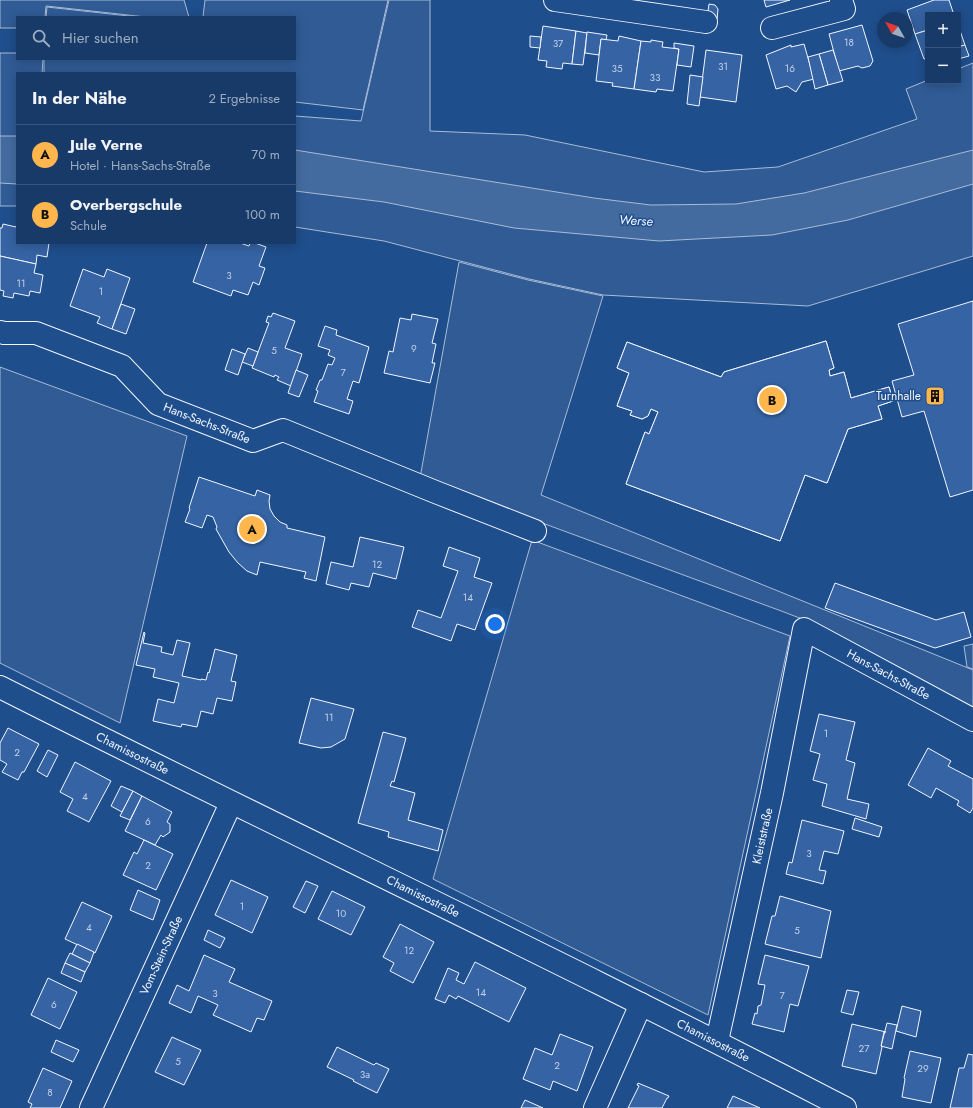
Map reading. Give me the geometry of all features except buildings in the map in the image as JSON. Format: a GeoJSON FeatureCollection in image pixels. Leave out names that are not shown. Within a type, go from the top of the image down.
{"type":"FeatureCollection","features":[{"type":"Feature","properties":{"kind":"street"},"geometry":{"type":"LineString","coordinates":[[555,0],[706,22]]}},
{"type":"Feature","properties":{"kind":"street"},"geometry":{"type":"LineString","coordinates":[[772,28],[844,9],[841,0]]}},
{"type":"Feature","properties":{"kind":"street","name":"Hans-Sachs-Straße"},"geometry":{"type":"LineString","coordinates":[[0,332],[36,333],[122,366],[158,404],[253,441],[283,430],[535,531]]}},
{"type":"Feature","properties":{"kind":"street","name":"Hans-Sachs-Straße"},"geometry":{"type":"LineString","coordinates":[[804,629],[973,720]]}},
{"type":"Feature","properties":{"kind":"street","name":"Kleiststraße"},"geometry":{"type":"LineString","coordinates":[[717,1041],[772,793],[804,629]]}},
{"type":"Feature","properties":{"kind":"street","name":"Chamissostraße"},"geometry":{"type":"LineString","coordinates":[[0,687],[231,803],[717,1041],[845,1108]]}},
{"type":"Feature","properties":{"kind":"street","name":"Vom-Stein-Straße"},"geometry":{"type":"LineString","coordinates":[[91,1108],[231,803]]}},
{"type":"Feature","properties":{"kind":"street"},"geometry":{"type":"LineString","coordinates":[[596,1108],[641,1004]]}},
{"type":"Feature","properties":{"kind":"shaded area"},"geometry":{"type":"Polygon","coordinates":[[[0,0],[184,0],[189,16],[137,16],[46,6],[45,16],[16,16],[16,28],[0,28],[0,0]]]}},
{"type":"Feature","properties":{"kind":"shaded area"},"geometry":{"type":"Polygon","coordinates":[[[205,0],[388,0],[363,110],[296,102],[296,72],[44,72],[44,60],[296,60],[296,16],[203,16],[205,0]]]}},
{"type":"Feature","properties":{"kind":"shaded area"},"geometry":{"type":"Polygon","coordinates":[[[389,0],[430,0],[430,131],[525,135],[704,172],[778,167],[917,119],[906,89],[925,81],[925,84],[961,84],[961,68],[973,63],[973,256],[808,306],[603,295],[529,279],[384,241],[296,227],[296,116],[361,121],[389,0]]]}},
{"type":"Feature","properties":{"kind":"shaded area"},"geometry":{"type":"Polygon","coordinates":[[[47,7],[129,16],[46,16],[47,7]]]}},
{"type":"Feature","properties":{"kind":"shaded area"},"geometry":{"type":"Polygon","coordinates":[[[0,53],[16,53],[16,60],[43,60],[42,72],[16,72],[16,206],[0,206],[0,53]]]}},
{"type":"Feature","properties":{"kind":"shaded area"},"geometry":{"type":"Polygon","coordinates":[[[459,262],[528,280],[603,296],[541,495],[973,670],[973,709],[815,624],[420,478],[459,262]]]}},
{"type":"Feature","properties":{"kind":"shaded area"},"geometry":{"type":"Polygon","coordinates":[[[0,367],[187,436],[120,723],[0,663],[0,367]]]}},
{"type":"Feature","properties":{"kind":"shaded area"},"geometry":{"type":"Polygon","coordinates":[[[532,540],[790,636],[708,1015],[433,879],[532,540]]]}},
{"type":"Feature","properties":{"kind":"shaded area"},"geometry":{"type":"Polygon","coordinates":[[[973,644],[973,669],[967,667],[964,646],[973,644]]]}},
{"type":"Feature","properties":{"kind":"water"},"geometry":{"type":"Polygon","coordinates":[[[0,136],[16,136],[16,184],[0,183],[0,136]]]}},
{"type":"Feature","properties":{"kind":"water","name":"Werse"},"geometry":{"type":"Polygon","coordinates":[[[296,150],[594,198],[651,205],[736,204],[804,193],[973,150],[973,184],[848,220],[772,235],[659,241],[514,228],[384,202],[296,191],[296,150]]]}},
{"type":"Feature","properties":{"kind":"place","name":"Turnhalle"},"geometry":{"type":"Point","coordinates":[935,396]}},
{"type":"Feature","properties":{"kind":"place","name":"Overbergschule"},"geometry":{"type":"Point","coordinates":[772,400]}},
{"type":"Feature","properties":{"kind":"place","name":"Jule Verne"},"geometry":{"type":"Point","coordinates":[252,529]}}]}
